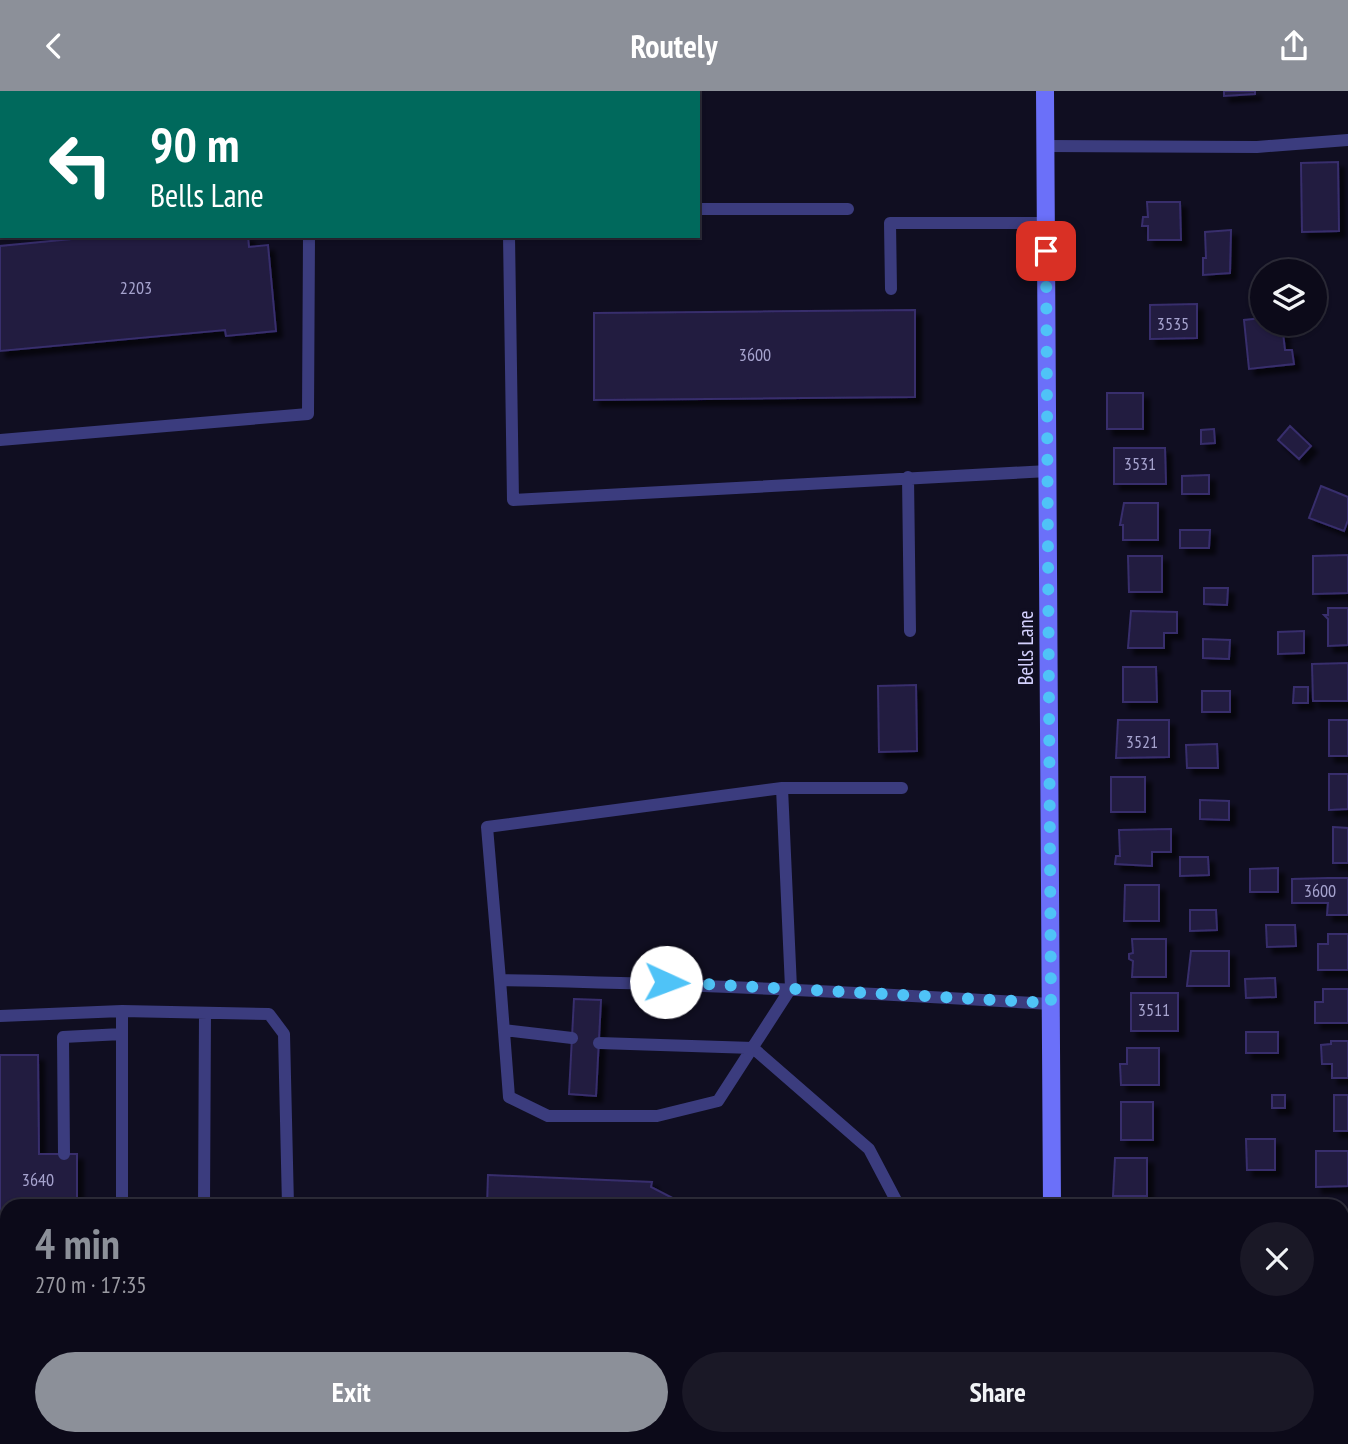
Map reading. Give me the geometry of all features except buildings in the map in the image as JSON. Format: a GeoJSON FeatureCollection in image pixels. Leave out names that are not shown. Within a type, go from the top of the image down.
{"type":"FeatureCollection","features":[{"type":"Feature","properties":{"kind":"main road","name":"Bells Lane"},"geometry":{"type":"LineString","coordinates":[[1045,91],[1052,1199]]}},
{"type":"Feature","properties":{"kind":"lane"},"geometry":{"type":"LineString","coordinates":[[1045,146],[1257,147],[1348,140]]}},
{"type":"Feature","properties":{"kind":"lane"},"geometry":{"type":"LineString","coordinates":[[700,209],[848,209]]}},
{"type":"Feature","properties":{"kind":"lane"},"geometry":{"type":"LineString","coordinates":[[891,289],[890,223],[1046,223]]}},
{"type":"Feature","properties":{"kind":"lane"},"geometry":{"type":"LineString","coordinates":[[0,440],[307,414],[309,238]]}},
{"type":"Feature","properties":{"kind":"lane"},"geometry":{"type":"LineString","coordinates":[[509,238],[513,500],[1048,471]]}},
{"type":"Feature","properties":{"kind":"lane"},"geometry":{"type":"LineString","coordinates":[[908,477],[911,631]]}},
{"type":"Feature","properties":{"kind":"lane"},"geometry":{"type":"LineString","coordinates":[[782,788],[791,988],[718,1101],[657,1116],[548,1116],[509,1097],[487,827],[782,788],[902,788]]}},
{"type":"Feature","properties":{"kind":"lane"},"geometry":{"type":"LineString","coordinates":[[500,979],[791,988],[1051,1003]]}},
{"type":"Feature","properties":{"kind":"lane"},"geometry":{"type":"LineString","coordinates":[[122,1011],[122,1199]]}},
{"type":"Feature","properties":{"kind":"lane"},"geometry":{"type":"LineString","coordinates":[[0,1016],[122,1011],[269,1014],[284,1034],[288,1199]]}},
{"type":"Feature","properties":{"kind":"lane"},"geometry":{"type":"LineString","coordinates":[[204,1199],[205,1013]]}},
{"type":"Feature","properties":{"kind":"lane"},"geometry":{"type":"LineString","coordinates":[[504,1030],[572,1038]]}},
{"type":"Feature","properties":{"kind":"lane"},"geometry":{"type":"LineString","coordinates":[[64,1154],[63,1037],[122,1034]]}},
{"type":"Feature","properties":{"kind":"lane"},"geometry":{"type":"LineString","coordinates":[[599,1043],[753,1048],[869,1149],[895,1199]]}},
{"type":"Feature","properties":{"kind":"route"},"geometry":{"type":"LineString","coordinates":[[666,982],[1051,1003],[1046,251]]}}]}
